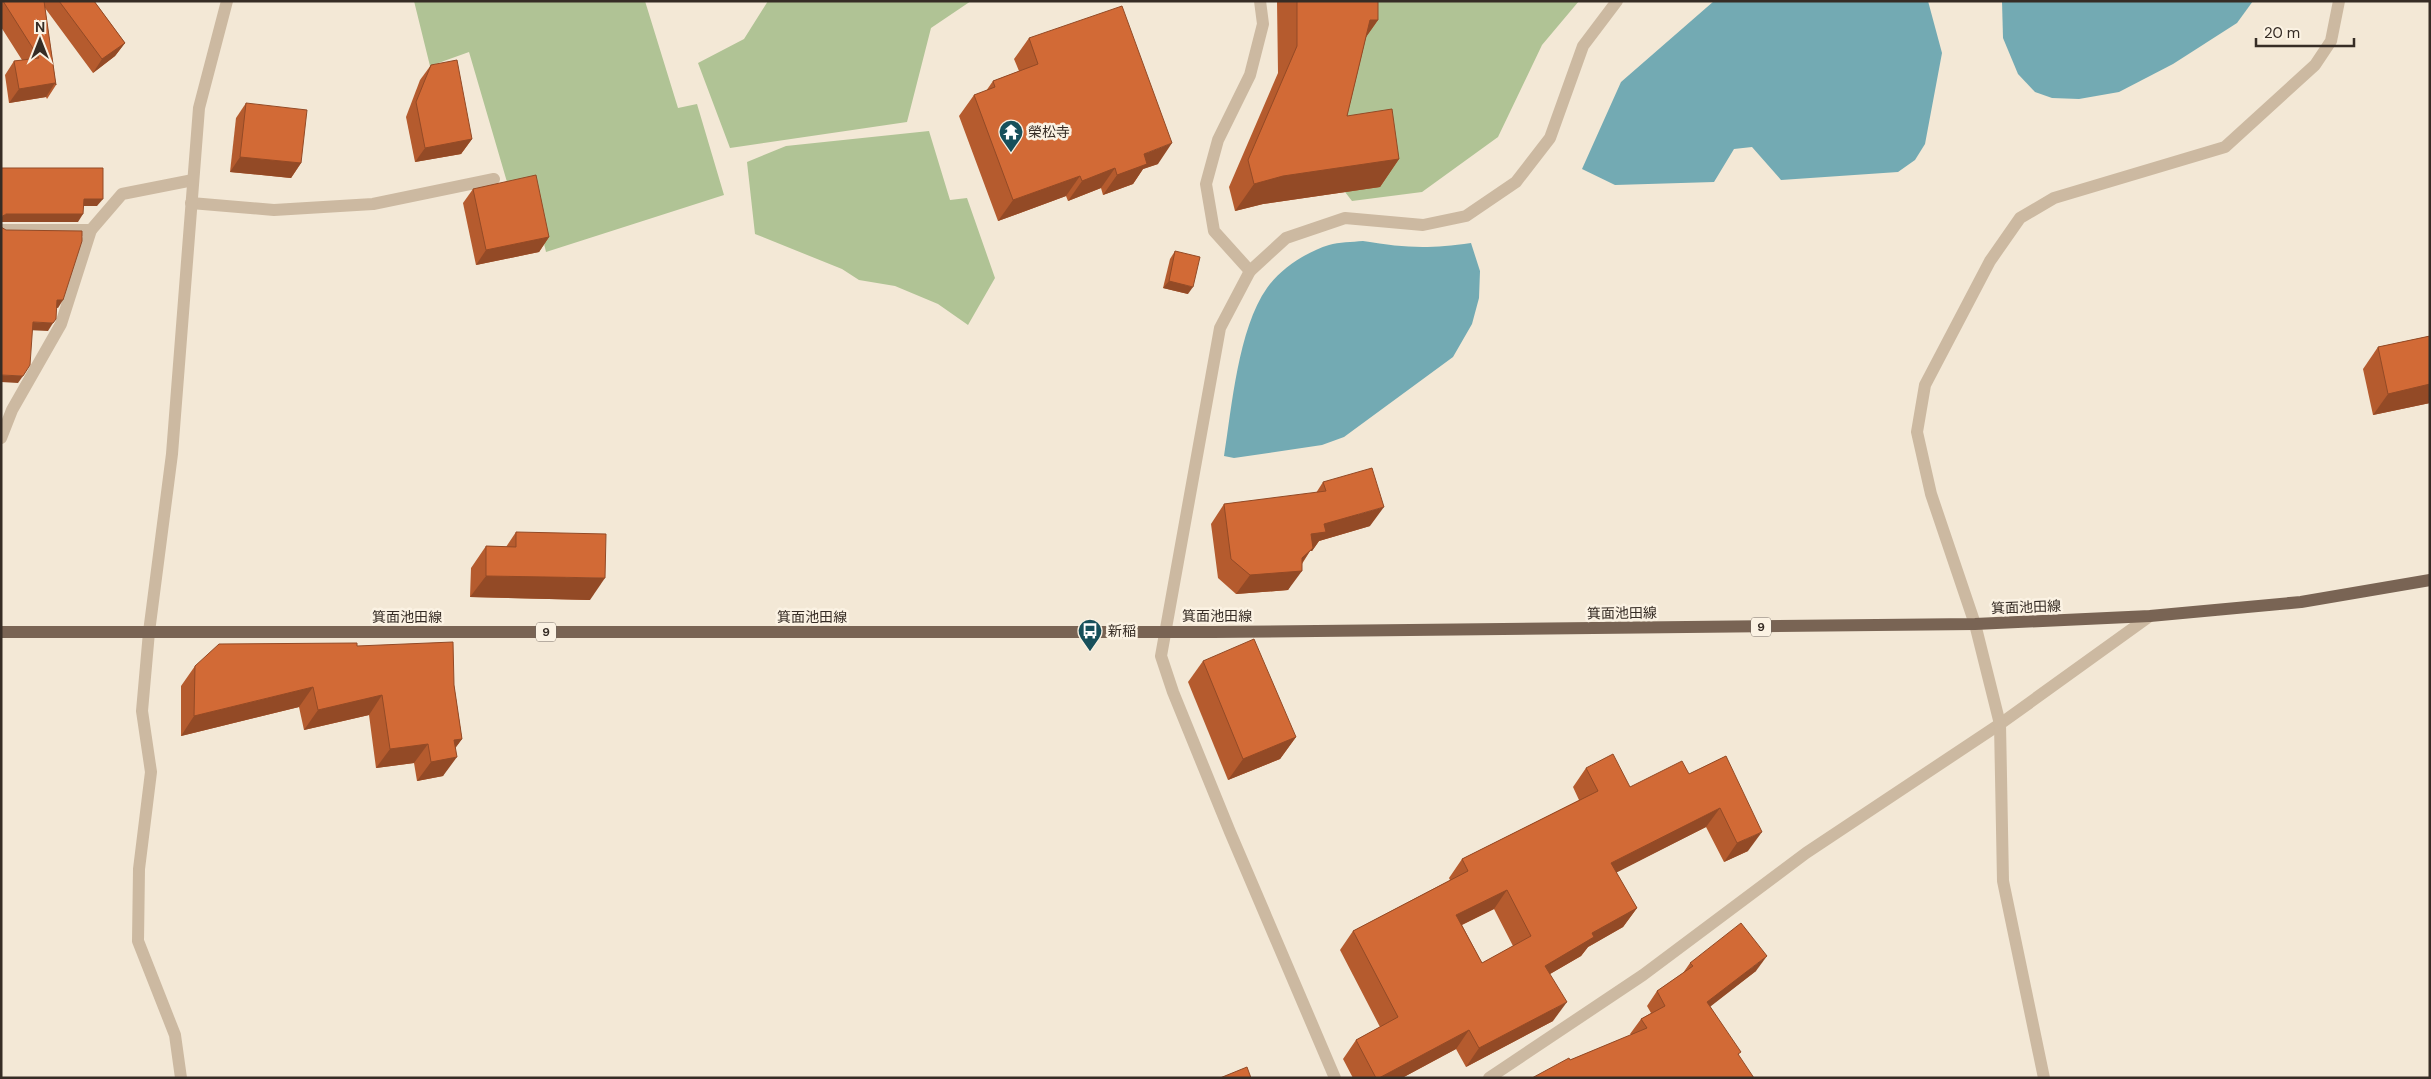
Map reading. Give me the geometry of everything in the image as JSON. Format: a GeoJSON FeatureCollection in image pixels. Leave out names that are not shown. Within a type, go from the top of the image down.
{"type":"FeatureCollection","features":[{"type":"Feature","properties":{"kind":"main road","name":"箕面池田線"},"geometry":{"type":"LineString","coordinates":[[1,632],[1164,632],[1975,624],[2150,616],[2301,602],[2430,580]]}},
{"type":"Feature","properties":{"kind":"street"},"geometry":{"type":"LineString","coordinates":[[181,1078],[175,1035],[138,941],[139,869],[151,772],[142,711],[148,632],[172,454],[199,108],[227,1]]}},
{"type":"Feature","properties":{"kind":"street"},"geometry":{"type":"LineString","coordinates":[[1250,271],[1214,231],[1206,184],[1218,140],[1250,75],[1263,24],[1260,1]]}},
{"type":"Feature","properties":{"kind":"street"},"geometry":{"type":"LineString","coordinates":[[1335,1078],[1174,692],[1162,656],[1164,632],[1220,328],[1250,271],[1286,238],[1345,218],[1423,225],[1466,216],[1516,182],[1550,138],[1583,46],[1617,1]]}},
{"type":"Feature","properties":{"kind":"street"},"geometry":{"type":"LineString","coordinates":[[2044,1078],[2002,881],[2000,724],[1975,624],[1931,494],[1917,432],[1925,385],[1990,261],[2020,218],[2054,198],[2225,147],[2315,65],[2331,41],[2339,1]]}},
{"type":"Feature","properties":{"kind":"street"},"geometry":{"type":"LineString","coordinates":[[191,203],[274,210],[373,204],[494,179]]}},
{"type":"Feature","properties":{"kind":"street"},"geometry":{"type":"LineString","coordinates":[[1,438],[6,408],[61,324],[91,230],[122,194],[193,180]]}},
{"type":"Feature","properties":{"kind":"street"},"geometry":{"type":"LineString","coordinates":[[1,230],[91,230]]}},
{"type":"Feature","properties":{"kind":"street"},"geometry":{"type":"LineString","coordinates":[[1489,1078],[1643,975],[1806,853],[2000,724],[2150,616]]}},
{"type":"Feature","properties":{"kind":"green space"},"geometry":{"type":"Polygon","coordinates":[[[414,1],[645,1],[678,108],[697,104],[724,195],[546,252],[529,179],[507,182],[469,52],[430,66],[414,1]]]}},
{"type":"Feature","properties":{"kind":"green space"},"geometry":{"type":"Polygon","coordinates":[[[768,1],[971,1],[931,28],[907,122],[730,148],[698,63],[744,39],[768,1]]]}},
{"type":"Feature","properties":{"kind":"green space"},"geometry":{"type":"Polygon","coordinates":[[[1334,1],[1579,1],[1542,45],[1498,137],[1422,192],[1352,201],[1321,161],[1334,1]]]}},
{"type":"Feature","properties":{"kind":"green space"},"geometry":{"type":"Polygon","coordinates":[[[929,131],[950,200],[967,198],[995,278],[968,325],[938,304],[895,286],[859,280],[842,269],[755,234],[747,162],[786,146],[929,131]]]}},
{"type":"Feature","properties":{"kind":"water"},"geometry":{"type":"Polygon","coordinates":[[[1714,1],[1928,1],[1942,53],[1925,144],[1915,160],[1898,172],[1781,180],[1752,147],[1734,149],[1714,182],[1615,185],[1582,169],[1621,82],[1714,1]]]}},
{"type":"Feature","properties":{"kind":"water"},"geometry":{"type":"Polygon","coordinates":[[[2002,1],[2253,1],[2237,23],[2173,64],[2119,92],[2079,99],[2052,98],[2035,92],[2018,74],[2003,38],[2002,1]]]}},
{"type":"Feature","properties":{"kind":"water"},"geometry":{"type":"Polygon","coordinates":[[[1363,241],[1417,247],[1471,243],[1480,271],[1479,298],[1472,324],[1453,357],[1344,437],[1322,445],[1234,458],[1224,456],[1233,392],[1243,346],[1257,305],[1267,288],[1286,268],[1311,252],[1333,244],[1363,241]]]}},
{"type":"Feature","properties":{"kind":"building"},"geometry":{"type":"Polygon","coordinates":[[[3,1],[44,1],[56,85],[55,83],[19,89],[14,61],[39,58],[3,1]]]}},
{"type":"Feature","properties":{"kind":"building"},"geometry":{"type":"Polygon","coordinates":[[[59,1],[94,1],[125,43],[102,59],[59,1]]]}},
{"type":"Feature","properties":{"kind":"building"},"geometry":{"type":"Polygon","coordinates":[[[1297,1],[1378,1],[1378,20],[1370,20],[1347,116],[1392,109],[1399,159],[1283,176],[1254,184],[1248,160],[1297,46],[1297,1]]]}},
{"type":"Feature","properties":{"kind":"building"},"geometry":{"type":"Polygon","coordinates":[[[1122,6],[1172,143],[1144,154],[1147,164],[1117,175],[1115,168],[1082,181],[1080,176],[1013,200],[974,95],[995,87],[993,81],[1038,64],[1029,38],[1122,6]]]}},
{"type":"Feature","properties":{"kind":"building"},"geometry":{"type":"Polygon","coordinates":[[[457,60],[472,139],[425,148],[416,102],[431,65],[457,60]]]}},
{"type":"Feature","properties":{"kind":"building"},"geometry":{"type":"Polygon","coordinates":[[[246,103],[307,110],[301,163],[240,157],[246,103]]]}},
{"type":"Feature","properties":{"kind":"building"},"geometry":{"type":"Polygon","coordinates":[[[1,168],[103,168],[103,199],[84,199],[83,214],[6,214],[1,217],[1,168]]]}},
{"type":"Feature","properties":{"kind":"building"},"geometry":{"type":"Polygon","coordinates":[[[536,175],[549,237],[486,250],[473,189],[536,175]]]}},
{"type":"Feature","properties":{"kind":"building"},"geometry":{"type":"Polygon","coordinates":[[[1,227],[6,230],[82,231],[82,241],[63,300],[57,300],[56,319],[53,323],[33,322],[30,365],[23,376],[1,375],[1,227]]]}},
{"type":"Feature","properties":{"kind":"building"},"geometry":{"type":"Polygon","coordinates":[[[1175,251],[1200,257],[1193,287],[1169,281],[1175,251]]]}},
{"type":"Feature","properties":{"kind":"building"},"geometry":{"type":"Polygon","coordinates":[[[2430,336],[2430,384],[2388,394],[2378,347],[2430,336]]]}},
{"type":"Feature","properties":{"kind":"building"},"geometry":{"type":"Polygon","coordinates":[[[1372,468],[1384,507],[1324,524],[1326,532],[1311,534],[1313,548],[1302,558],[1302,571],[1250,575],[1231,559],[1224,504],[1326,491],[1323,482],[1372,468]]]}},
{"type":"Feature","properties":{"kind":"building"},"geometry":{"type":"Polygon","coordinates":[[[516,532],[606,534],[605,578],[486,576],[486,546],[516,547],[516,532]]]}},
{"type":"Feature","properties":{"kind":"building"},"geometry":{"type":"Polygon","coordinates":[[[1254,639],[1296,737],[1243,759],[1203,661],[1254,639]]]}},
{"type":"Feature","properties":{"kind":"building"},"geometry":{"type":"Polygon","coordinates":[[[453,642],[454,685],[462,739],[454,740],[457,757],[431,762],[428,744],[390,749],[382,695],[318,710],[313,687],[194,716],[195,666],[219,644],[357,643],[357,646],[453,642]]]}},
{"type":"Feature","properties":{"kind":"building"},"geometry":{"type":"Polygon","coordinates":[[[1613,754],[1630,787],[1682,761],[1689,774],[1726,756],[1762,832],[1737,843],[1720,808],[1611,863],[1637,908],[1592,933],[1594,937],[1545,966],[1567,1002],[1479,1048],[1469,1030],[1376,1078],[1356,1040],[1398,1017],[1353,931],[1468,871],[1462,859],[1598,791],[1586,768],[1613,754]],[[1507,890],[1456,915],[1482,963],[1531,936],[1507,890]]]}},
{"type":"Feature","properties":{"kind":"building"},"geometry":{"type":"Polygon","coordinates":[[[1741,923],[1767,956],[1707,1002],[1741,1052],[1738,1054],[1754,1078],[1532,1078],[1569,1058],[1570,1060],[1647,1028],[1641,1019],[1665,1006],[1657,991],[1693,966],[1690,963],[1741,923]]]}},
{"type":"Feature","properties":{"kind":"building"},"geometry":{"type":"Polygon","coordinates":[[[1247,1067],[1251,1078],[1220,1078],[1247,1067]]]}},
{"type":"Feature","properties":{"kind":"place","name":"榮松寺"},"geometry":{"type":"Point","coordinates":[1011,153]}},
{"type":"Feature","properties":{"kind":"place","name":"新稲"},"geometry":{"type":"Point","coordinates":[1090,652]}}]}
